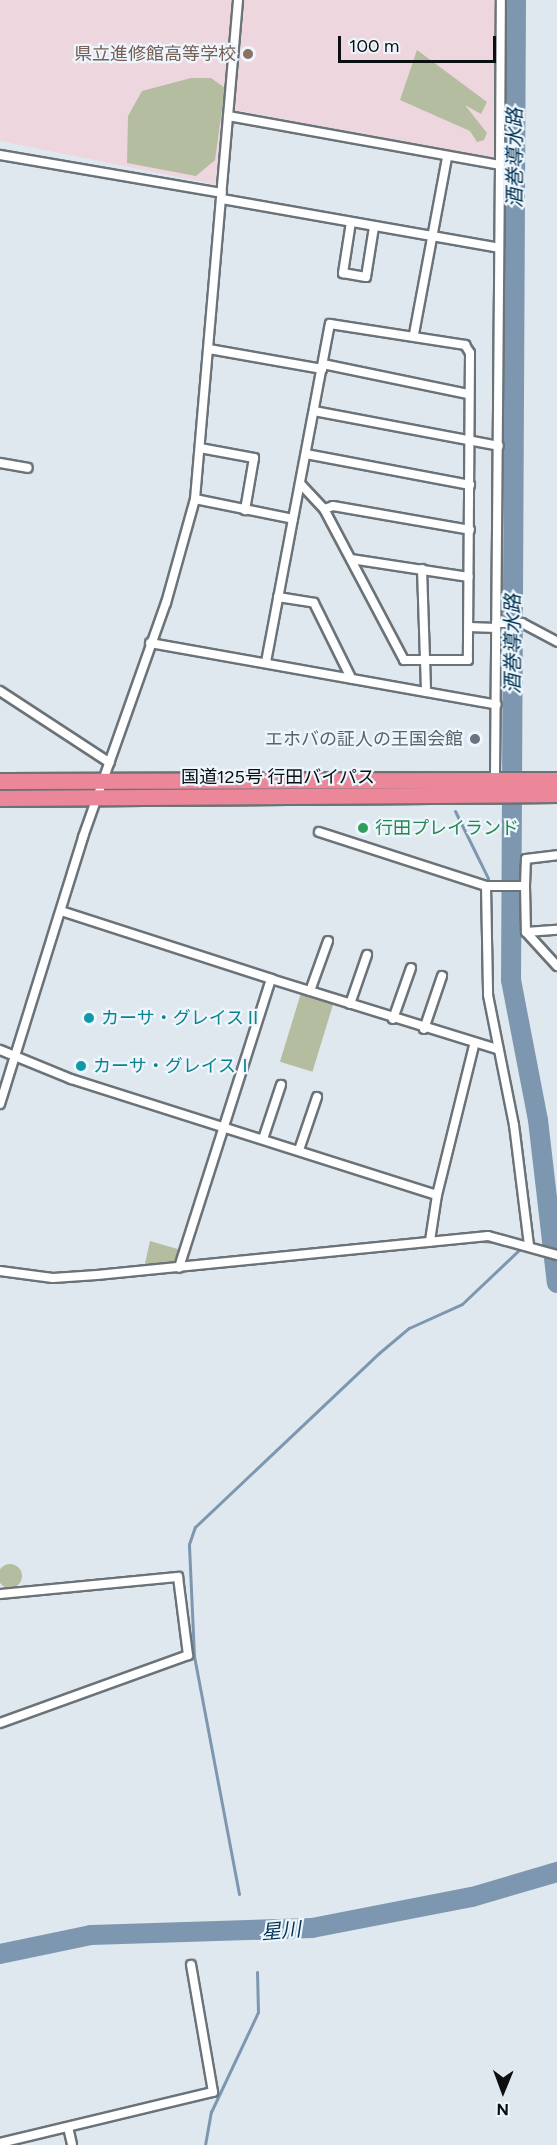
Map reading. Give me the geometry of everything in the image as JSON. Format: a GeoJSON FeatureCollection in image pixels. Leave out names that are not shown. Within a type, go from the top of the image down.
{"type":"FeatureCollection","features":[{"type":"Feature","properties":{"kind":"highway","name":"国道125号 行田バイパス"},"geometry":{"type":"LineString","coordinates":[[0,781],[103,780],[498,785],[525,787],[557,794]]}},
{"type":"Feature","properties":{"kind":"highway","name":"国道125号 行田バイパス"},"geometry":{"type":"LineString","coordinates":[[525,787],[557,780]]}},
{"type":"Feature","properties":{"kind":"highway","name":"国道125号 行田バイパス"},"geometry":{"type":"LineString","coordinates":[[0,798],[97,798],[498,785]]}},
{"type":"Feature","properties":{"kind":"street"},"geometry":{"type":"LineString","coordinates":[[0,1104],[195,499],[238,0]]}},
{"type":"Feature","properties":{"kind":"street"},"geometry":{"type":"LineString","coordinates":[[498,785],[501,0]]}},
{"type":"Feature","properties":{"kind":"street"},"geometry":{"type":"LineString","coordinates":[[228,116],[500,165]]}},
{"type":"Feature","properties":{"kind":"street"},"geometry":{"type":"LineString","coordinates":[[0,155],[374,227],[500,248]]}},
{"type":"Feature","properties":{"kind":"street"},"geometry":{"type":"LineString","coordinates":[[414,334],[447,157]]}},
{"type":"Feature","properties":{"kind":"street"},"geometry":{"type":"LineString","coordinates":[[351,222],[342,273],[366,278],[374,227]]}},
{"type":"Feature","properties":{"kind":"street"},"geometry":{"type":"LineString","coordinates":[[266,662],[330,324],[336,321],[465,345],[470,353],[468,660],[404,660],[324,509],[300,483]]}},
{"type":"Feature","properties":{"kind":"street"},"geometry":{"type":"LineString","coordinates":[[208,349],[323,367],[468,394]]}},
{"type":"Feature","properties":{"kind":"street"},"geometry":{"type":"LineString","coordinates":[[314,411],[499,446]]}},
{"type":"Feature","properties":{"kind":"street"},"geometry":{"type":"LineString","coordinates":[[200,448],[254,458],[245,510]]}},
{"type":"Feature","properties":{"kind":"street"},"geometry":{"type":"LineString","coordinates":[[306,454],[470,485]]}},
{"type":"Feature","properties":{"kind":"street"},"geometry":{"type":"LineString","coordinates":[[0,463],[28,468]]}},
{"type":"Feature","properties":{"kind":"street"},"geometry":{"type":"LineString","coordinates":[[195,499],[293,519]]}},
{"type":"Feature","properties":{"kind":"street"},"geometry":{"type":"LineString","coordinates":[[324,509],[333,506],[470,530]]}},
{"type":"Feature","properties":{"kind":"street"},"geometry":{"type":"LineString","coordinates":[[351,559],[469,577]]}},
{"type":"Feature","properties":{"kind":"street"},"geometry":{"type":"LineString","coordinates":[[422,569],[426,692]]}},
{"type":"Feature","properties":{"kind":"street"},"geometry":{"type":"LineString","coordinates":[[278,597],[314,603],[351,678]]}},
{"type":"Feature","properties":{"kind":"street"},"geometry":{"type":"LineString","coordinates":[[469,627],[522,623],[557,642]]}},
{"type":"Feature","properties":{"kind":"street"},"geometry":{"type":"LineString","coordinates":[[150,643],[497,705]]}},
{"type":"Feature","properties":{"kind":"street"},"geometry":{"type":"LineString","coordinates":[[0,690],[110,763]]}},
{"type":"Feature","properties":{"kind":"street"},"geometry":{"type":"LineString","coordinates":[[319,832],[486,886],[523,886]]}},
{"type":"Feature","properties":{"kind":"street"},"geometry":{"type":"LineString","coordinates":[[557,855],[526,859],[523,886],[526,932],[557,966]]}},
{"type":"Feature","properties":{"kind":"street"},"geometry":{"type":"LineString","coordinates":[[486,886],[488,995],[514,1125],[529,1246]]}},
{"type":"Feature","properties":{"kind":"street"},"geometry":{"type":"LineString","coordinates":[[61,911],[474,1045],[497,1049]]}},
{"type":"Feature","properties":{"kind":"street"},"geometry":{"type":"LineString","coordinates":[[526,932],[557,930]]}},
{"type":"Feature","properties":{"kind":"street"},"geometry":{"type":"LineString","coordinates":[[310,991],[328,941]]}},
{"type":"Feature","properties":{"kind":"street"},"geometry":{"type":"LineString","coordinates":[[350,1004],[367,955]]}},
{"type":"Feature","properties":{"kind":"street"},"geometry":{"type":"LineString","coordinates":[[393,1018],[411,968]]}},
{"type":"Feature","properties":{"kind":"street"},"geometry":{"type":"LineString","coordinates":[[424,1029],[442,976]]}},
{"type":"Feature","properties":{"kind":"street"},"geometry":{"type":"LineString","coordinates":[[179,1268],[271,978]]}},
{"type":"Feature","properties":{"kind":"street"},"geometry":{"type":"LineString","coordinates":[[430,1240],[437,1195],[474,1045]]}},
{"type":"Feature","properties":{"kind":"street"},"geometry":{"type":"LineString","coordinates":[[0,1050],[15,1059],[437,1195]]}},
{"type":"Feature","properties":{"kind":"street"},"geometry":{"type":"LineString","coordinates":[[263,1139],[280,1085]]}},
{"type":"Feature","properties":{"kind":"street"},"geometry":{"type":"LineString","coordinates":[[299,1150],[317,1097]]}},
{"type":"Feature","properties":{"kind":"street"},"geometry":{"type":"LineString","coordinates":[[0,1271],[53,1278],[179,1268],[430,1240],[488,1236],[557,1255]]}},
{"type":"Feature","properties":{"kind":"street"},"geometry":{"type":"LineString","coordinates":[[0,1594],[178,1577],[188,1655],[0,1723]]}},
{"type":"Feature","properties":{"kind":"street"},"geometry":{"type":"LineString","coordinates":[[0,2143],[213,2092],[191,1965]]}},
{"type":"Feature","properties":{"kind":"street"},"geometry":{"type":"LineString","coordinates":[[68,2127],[72,2145]]}},
{"type":"Feature","properties":{"kind":"shaded area","name":"県立進修館高等学校"},"geometry":{"type":"Polygon","coordinates":[[[0,0],[497,0],[495,159],[225,108],[218,185],[0,141],[0,0]]]}},
{"type":"Feature","properties":{"kind":"green space"},"geometry":{"type":"Polygon","coordinates":[[[417,50],[487,102],[481,114],[465,105],[487,133],[484,140],[477,142],[470,131],[400,100],[417,50]]]}},
{"type":"Feature","properties":{"kind":"green space"},"geometry":{"type":"Polygon","coordinates":[[[191,78],[211,78],[225,88],[215,160],[196,176],[127,163],[128,116],[142,91],[191,78]]]}},
{"type":"Feature","properties":{"kind":"green space"},"geometry":{"type":"Polygon","coordinates":[[[301,993],[334,1003],[312,1072],[280,1062],[301,993]]]}},
{"type":"Feature","properties":{"kind":"green space"},"geometry":{"type":"Polygon","coordinates":[[[150,1241],[181,1250],[176,1265],[144,1268],[150,1241]]]}},
{"type":"Feature","properties":{"kind":"green space"},"geometry":{"type":"Polygon","coordinates":[[[10,1564],[19,1567],[22,1576],[19,1585],[10,1588],[1,1585],[-2,1576],[1,1567],[10,1564]]]}},
{"type":"Feature","properties":{"kind":"waterway","name":"酒巻導水路"},"geometry":{"type":"LineString","coordinates":[[516,0],[511,980],[538,1120],[557,1283]]}},
{"type":"Feature","properties":{"kind":"waterway"},"geometry":{"type":"LineString","coordinates":[[455,811],[488,878]]}},
{"type":"Feature","properties":{"kind":"waterway"},"geometry":{"type":"LineString","coordinates":[[519,1130],[532,1236]]}},
{"type":"Feature","properties":{"kind":"waterway"},"geometry":{"type":"LineString","coordinates":[[482,1241],[496,1242]]}},
{"type":"Feature","properties":{"kind":"waterway"},"geometry":{"type":"LineString","coordinates":[[115,1277],[416,1247]]}},
{"type":"Feature","properties":{"kind":"waterway"},"geometry":{"type":"LineString","coordinates":[[239,1894],[194,1656],[189,1544],[195,1527],[379,1353],[409,1328],[462,1304],[520,1249]]}},
{"type":"Feature","properties":{"kind":"waterway"},"geometry":{"type":"LineString","coordinates":[[52,1282],[67,1281]]}},
{"type":"Feature","properties":{"kind":"waterway","name":"星川"},"geometry":{"type":"LineString","coordinates":[[0,1954],[91,1935],[312,1928],[472,1897],[557,1872]]}},
{"type":"Feature","properties":{"kind":"waterway"},"geometry":{"type":"LineString","coordinates":[[205,2145],[211,2112],[258,2012],[257,1972]]}},
{"type":"Feature","properties":{"kind":"place","name":"県立進修館高等学校"},"geometry":{"type":"Point","coordinates":[248,54]}},
{"type":"Feature","properties":{"kind":"place","name":"エホバの証人の王国会館"},"geometry":{"type":"Point","coordinates":[475,739]}},
{"type":"Feature","properties":{"kind":"place","name":"行田プレイランド"},"geometry":{"type":"Point","coordinates":[363,828]}},
{"type":"Feature","properties":{"kind":"place","name":"カーサ・グレイスⅡ"},"geometry":{"type":"Point","coordinates":[89,1018]}},
{"type":"Feature","properties":{"kind":"place","name":"カーサ・グレイスⅠ"},"geometry":{"type":"Point","coordinates":[81,1066]}}]}
